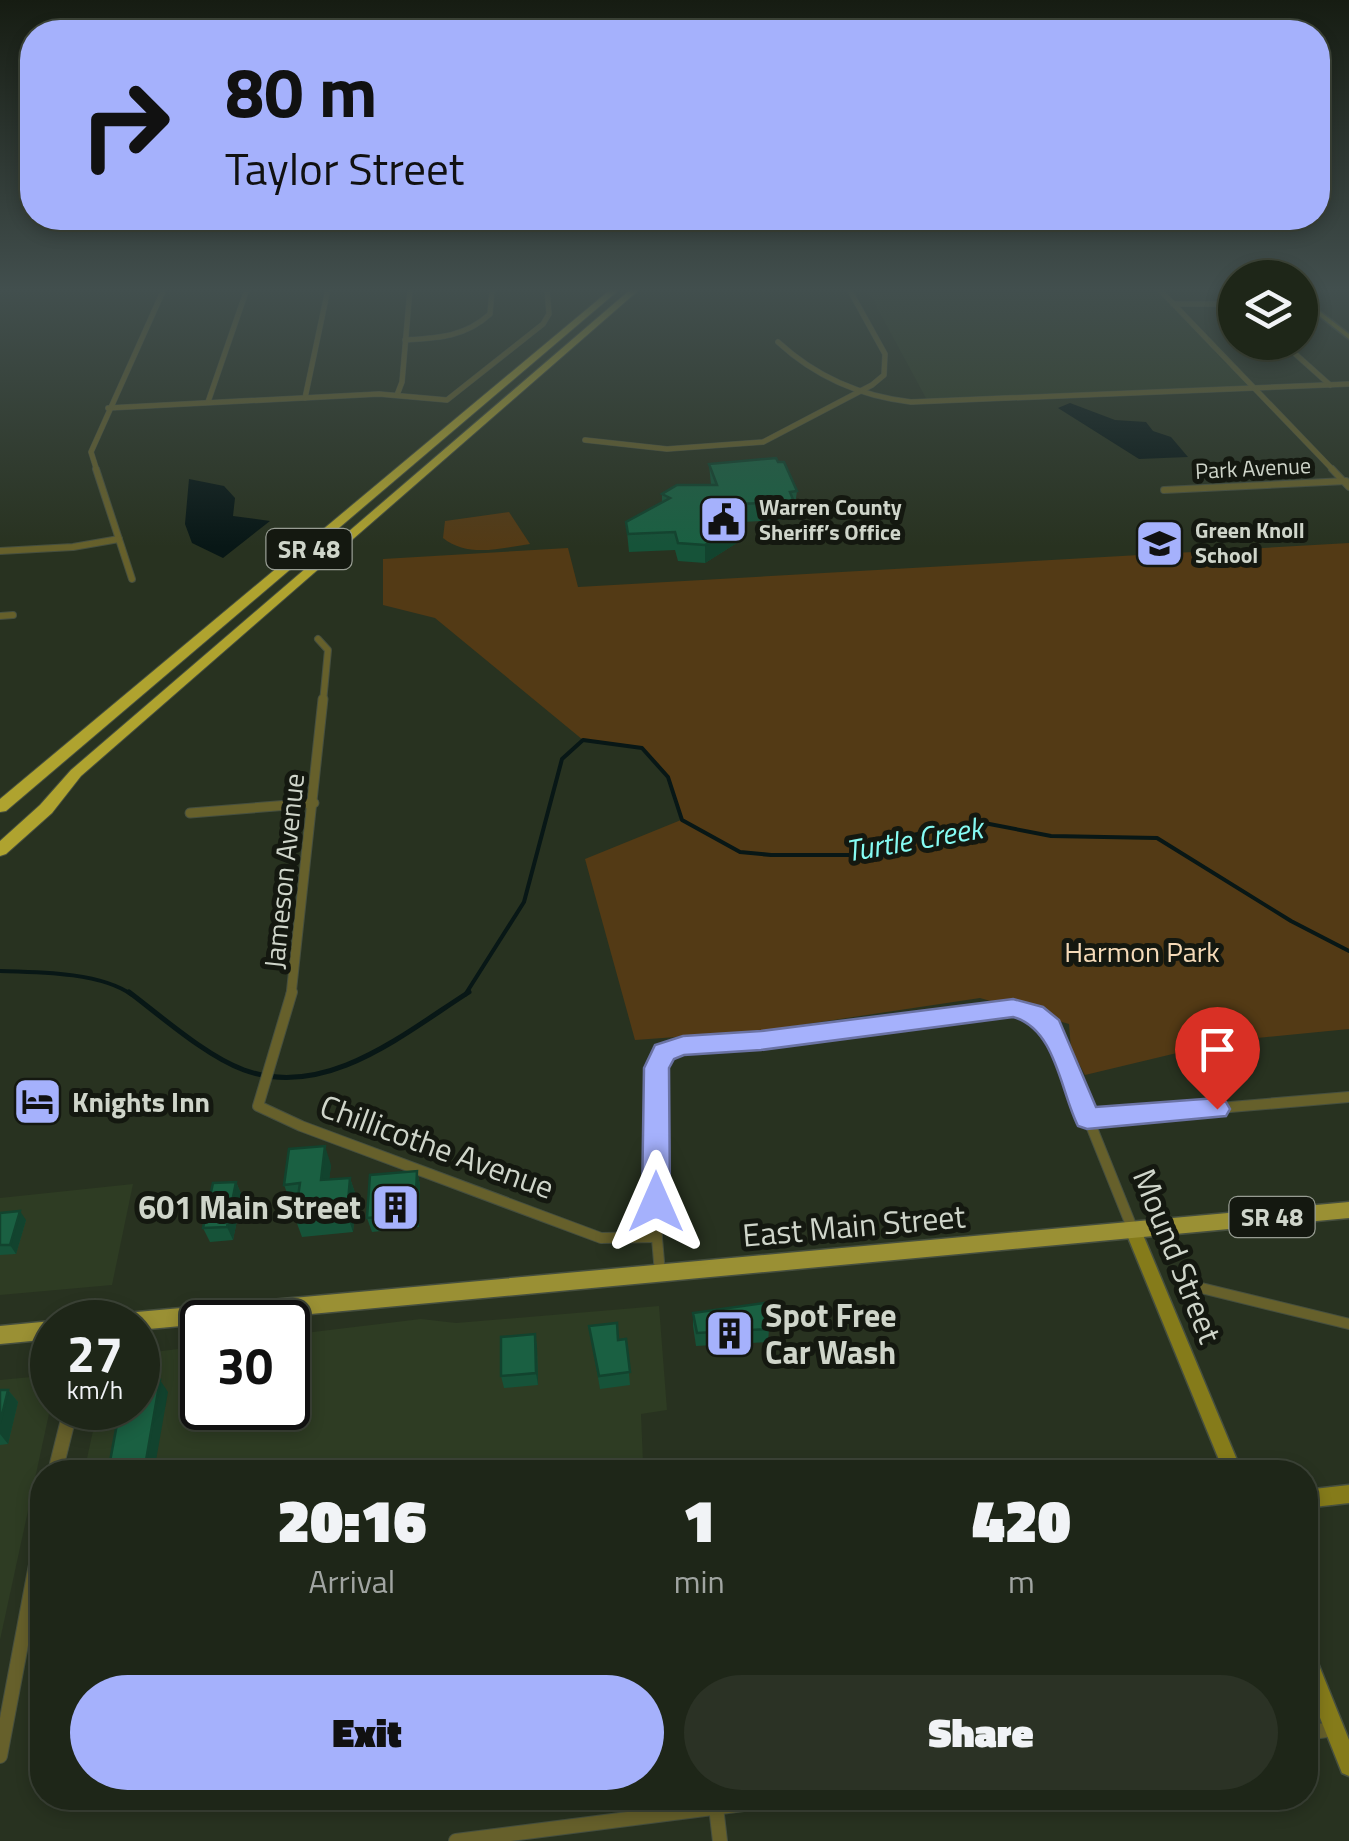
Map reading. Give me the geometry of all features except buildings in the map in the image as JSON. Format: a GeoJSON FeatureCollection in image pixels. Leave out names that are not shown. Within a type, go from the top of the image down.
{"type":"FeatureCollection","features":[{"type":"Feature","properties":{"kind":"highway","name":"SR 48"},"geometry":{"type":"LineString","coordinates":[[0,808],[514,375]]}},
{"type":"Feature","properties":{"kind":"highway","name":"SR 48"},"geometry":{"type":"LineString","coordinates":[[0,850],[46,809],[76,773],[537,375]]}},
{"type":"Feature","properties":{"kind":"highway"},"geometry":{"type":"LineString","coordinates":[[0,839],[76,773]]}},
{"type":"Feature","properties":{"kind":"main road","name":"East Main Street"},"geometry":{"type":"LineString","coordinates":[[160,1319],[1349,1210]]}},
{"type":"Feature","properties":{"kind":"main road"},"geometry":{"type":"LineString","coordinates":[[0,1335],[30,1332]]}},
{"type":"Feature","properties":{"kind":"street"},"geometry":{"type":"LineString","coordinates":[[124,375],[91,452],[132,579]]}},
{"type":"Feature","properties":{"kind":"street"},"geometry":{"type":"LineString","coordinates":[[208,402],[217,375]]}},
{"type":"Feature","properties":{"kind":"street"},"geometry":{"type":"LineString","coordinates":[[305,398],[310,375]]}},
{"type":"Feature","properties":{"kind":"street"},"geometry":{"type":"LineString","coordinates":[[396,395],[403,375]]}},
{"type":"Feature","properties":{"kind":"street"},"geometry":{"type":"LineString","coordinates":[[108,408],[396,395],[442,401],[480,375]]}},
{"type":"Feature","properties":{"kind":"street"},"geometry":{"type":"LineString","coordinates":[[822,375],[860,392],[928,402],[1349,384]]}},
{"type":"Feature","properties":{"kind":"street"},"geometry":{"type":"LineString","coordinates":[[585,440],[656,449],[753,444],[781,436],[884,375]]}},
{"type":"Feature","properties":{"kind":"street"},"geometry":{"type":"LineString","coordinates":[[1243,375],[1347,483]]}},
{"type":"Feature","properties":{"kind":"street"},"geometry":{"type":"LineString","coordinates":[[1319,375],[1330,385]]}},
{"type":"Feature","properties":{"kind":"street","name":"Park Avenue"},"geometry":{"type":"LineString","coordinates":[[1164,490],[1347,483]]}},
{"type":"Feature","properties":{"kind":"street"},"geometry":{"type":"LineString","coordinates":[[0,551],[73,548],[120,539]]}},
{"type":"Feature","properties":{"kind":"street"},"geometry":{"type":"LineString","coordinates":[[0,616],[13,615]]}},
{"type":"Feature","properties":{"kind":"street","name":"Jameson Avenue"},"geometry":{"type":"LineString","coordinates":[[258,1106],[294,984],[328,650],[318,639]]}},
{"type":"Feature","properties":{"kind":"street"},"geometry":{"type":"LineString","coordinates":[[190,813],[314,803]]}},
{"type":"Feature","properties":{"kind":"street","name":"Mound Street"},"geometry":{"type":"LineString","coordinates":[[657,1238],[657,1068],[664,1052],[683,1045],[761,1040],[978,1010],[1013,1008],[1034,1014],[1044,1019],[1055,1033],[1228,1460]]}},
{"type":"Feature","properties":{"kind":"street"},"geometry":{"type":"LineString","coordinates":[[1087,1118],[1349,1097]]}},
{"type":"Feature","properties":{"kind":"street","name":"Chillicothe Avenue"},"geometry":{"type":"LineString","coordinates":[[258,1106],[301,1126],[601,1238],[657,1238]]}},
{"type":"Feature","properties":{"kind":"street"},"geometry":{"type":"LineString","coordinates":[[657,1238],[660,1274]]}},
{"type":"Feature","properties":{"kind":"street"},"geometry":{"type":"LineString","coordinates":[[1193,1286],[1349,1324]]}},
{"type":"Feature","properties":{"kind":"street"},"geometry":{"type":"LineString","coordinates":[[58,1460],[66,1430]]}},
{"type":"Feature","properties":{"kind":"street"},"geometry":{"type":"LineString","coordinates":[[1318,1498],[1349,1494]]}},
{"type":"Feature","properties":{"kind":"street"},"geometry":{"type":"LineString","coordinates":[[0,1756],[30,1597]]}},
{"type":"Feature","properties":{"kind":"street"},"geometry":{"type":"LineString","coordinates":[[1318,1688],[1349,1766]]}},
{"type":"Feature","properties":{"kind":"street"},"geometry":{"type":"LineString","coordinates":[[1318,1732],[1334,1730]]}},
{"type":"Feature","properties":{"kind":"street"},"geometry":{"type":"LineString","coordinates":[[456,1841],[693,1810]]}},
{"type":"Feature","properties":{"kind":"street"},"geometry":{"type":"LineString","coordinates":[[716,1810],[720,1841]]}},
{"type":"Feature","properties":{"kind":"shaded area"},"geometry":{"type":"Polygon","coordinates":[[[913,375],[1243,375],[1256,388],[928,402],[913,375]]]}},
{"type":"Feature","properties":{"kind":"shaded area"},"geometry":{"type":"Polygon","coordinates":[[[1070,403],[1115,420],[1146,422],[1153,431],[1171,437],[1188,457],[1139,459],[1058,408],[1070,403]]]}},
{"type":"Feature","properties":{"kind":"shaded area"},"geometry":{"type":"Polygon","coordinates":[[[189,479],[224,486],[235,498],[233,516],[270,521],[223,558],[192,543],[185,524],[189,479]]]}},
{"type":"Feature","properties":{"kind":"shaded area"},"geometry":{"type":"Polygon","coordinates":[[[133,1184],[112,1285],[0,1295],[0,1198],[133,1184]]]}},
{"type":"Feature","properties":{"kind":"shaded area"},"geometry":{"type":"Polygon","coordinates":[[[659,1306],[667,1410],[641,1414],[643,1460],[87,1460],[93,1430],[160,1430],[160,1351],[180,1349],[180,1430],[310,1430],[310,1332],[421,1319],[456,1323],[659,1306]]]}},
{"type":"Feature","properties":{"kind":"shaded area"},"geometry":{"type":"Polygon","coordinates":[[[30,1377],[30,1430],[46,1430],[39,1460],[30,1460],[30,1502],[0,1640],[0,1380],[30,1377]]]}},
{"type":"Feature","properties":{"kind":"green space"},"geometry":{"type":"Polygon","coordinates":[[[509,512],[530,544],[474,550],[443,538],[445,521],[509,512]]]}},
{"type":"Feature","properties":{"kind":"green space","name":"Harmon Park"},"geometry":{"type":"Polygon","coordinates":[[[1349,543],[1349,1029],[1227,1041],[1085,1075],[1071,1049],[1069,1024],[980,998],[760,1031],[635,1040],[585,859],[681,820],[668,777],[642,748],[583,740],[435,618],[383,605],[383,559],[568,548],[578,587],[1349,543]]]}},
{"type":"Feature","properties":{"kind":"waterway","name":"Turtle Creek"},"geometry":{"type":"LineString","coordinates":[[465,994],[524,902],[562,759],[583,740],[642,748],[668,777],[682,820],[740,852],[853,855],[913,835],[979,822],[1051,836],[1157,838],[1291,921],[1349,951]]}},
{"type":"Feature","properties":{"kind":"waterway","name":"Turtle Creek"},"geometry":{"type":"LineString","coordinates":[[0,971],[86,978],[132,995]]}},
{"type":"Feature","properties":{"kind":"waterway","name":"Turtle Creek"},"geometry":{"type":"LineString","coordinates":[[129,992],[230,1064],[275,1077],[334,1070],[362,1058],[465,994]]}},
{"type":"Feature","properties":{"kind":"waterway","name":"Turtle Creek"},"geometry":{"type":"LineString","coordinates":[[465,994],[469,992]]}},
{"type":"Feature","properties":{"kind":"place","name":"Warren County Sheriff’s Office"},"geometry":{"type":"Point","coordinates":[724,520]}},
{"type":"Feature","properties":{"kind":"place","name":"Green Knoll School"},"geometry":{"type":"Point","coordinates":[1160,543]}},
{"type":"Feature","properties":{"kind":"place","name":"Knights Inn"},"geometry":{"type":"Point","coordinates":[37,1102]}},
{"type":"Feature","properties":{"kind":"place","name":"601 Main Street"},"geometry":{"type":"Point","coordinates":[396,1208]}},
{"type":"Feature","properties":{"kind":"place","name":"Spot Free Car Wash"},"geometry":{"type":"Point","coordinates":[730,1334]}},
{"type":"Feature","properties":{"kind":"route"},"geometry":{"type":"LineString","coordinates":[[656,1202],[657,1068],[664,1052],[683,1045],[761,1040],[1013,1008],[1044,1019],[1055,1033],[1087,1118],[1217,1109]]}}]}
